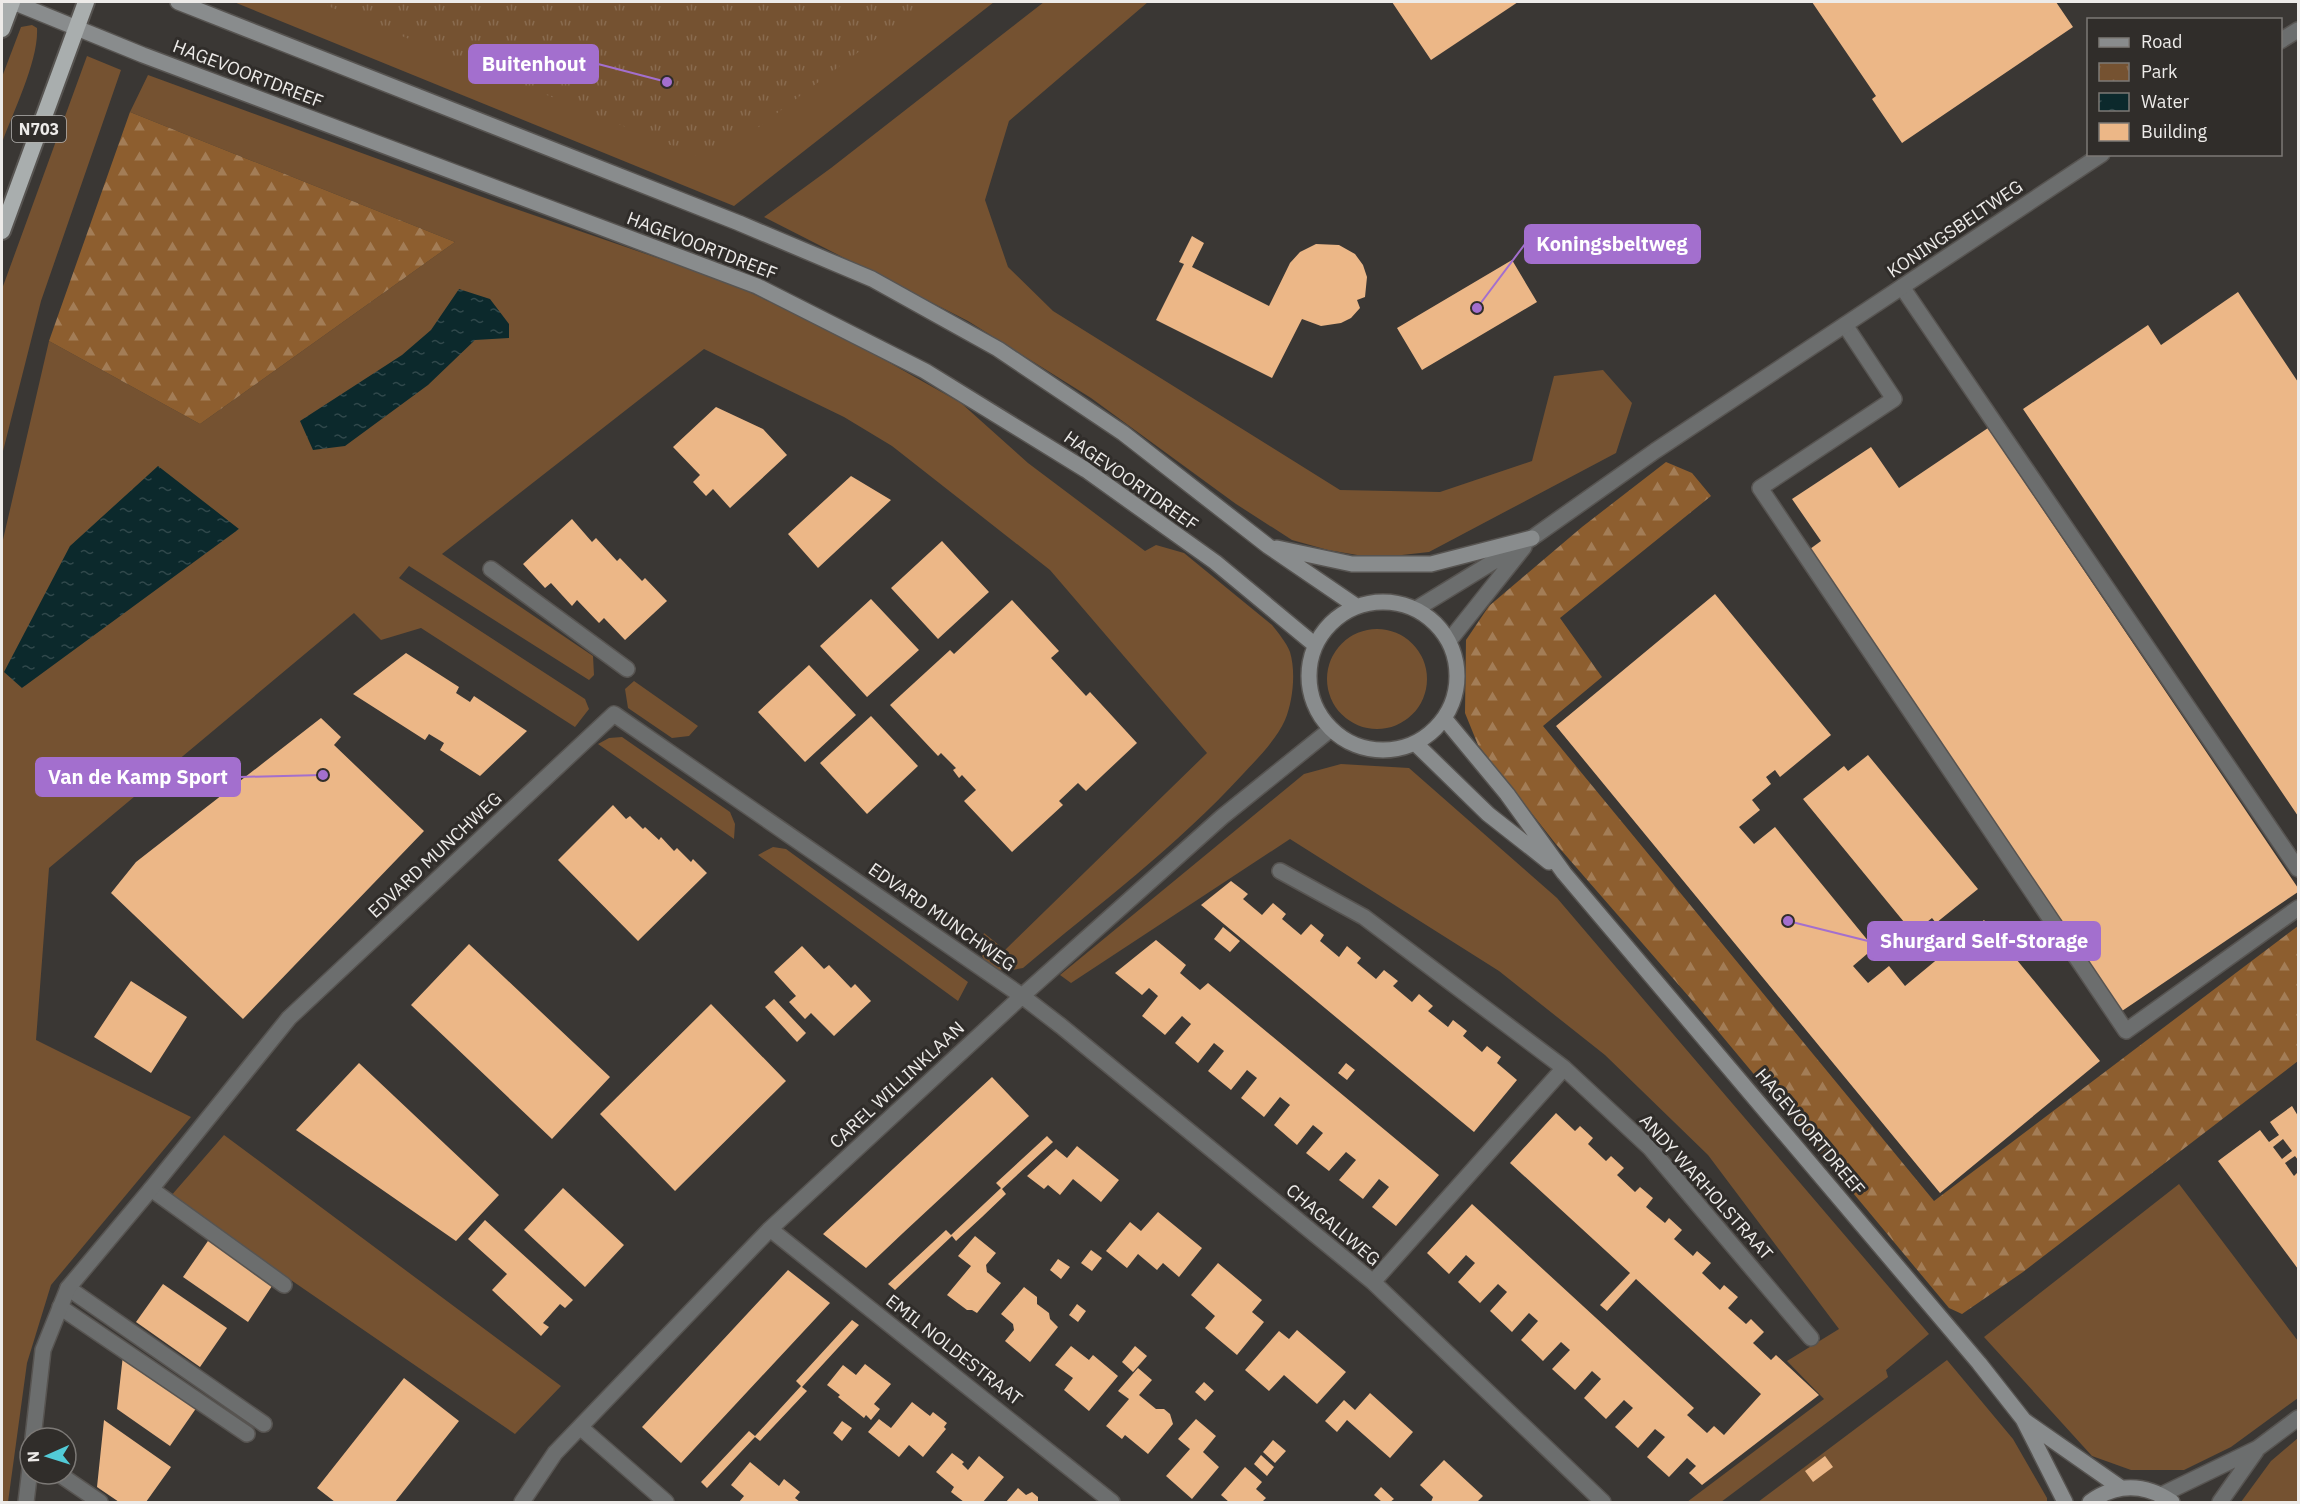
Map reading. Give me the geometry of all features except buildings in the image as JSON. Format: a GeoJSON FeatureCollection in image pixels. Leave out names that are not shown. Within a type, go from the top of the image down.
{"type":"FeatureCollection","features":[{"type":"Feature","properties":{"kind":"highway"},"geometry":{"type":"LineString","coordinates":[[2,29],[13,2]]}},
{"type":"Feature","properties":{"kind":"highway","name":"N703"},"geometry":{"type":"LineString","coordinates":[[2,231],[86,2]]}},
{"type":"Feature","properties":{"kind":"main road","name":"HAGEVOORTDREEF"},"geometry":{"type":"LineString","coordinates":[[13,2],[143,55],[757,286],[830,322],[925,371],[1086,470],[1215,562],[1315,645]]}},
{"type":"Feature","properties":{"kind":"main road","name":"HAGEVOORTDREEF"},"geometry":{"type":"LineString","coordinates":[[178,2],[728,218],[872,279],[998,349],[1123,433],[1269,546],[1356,606]]}},
{"type":"Feature","properties":{"kind":"main road"},"geometry":{"type":"LineString","coordinates":[[1269,546],[1352,564],[1431,564],[1532,538]]}},
{"type":"Feature","properties":{"kind":"main road"},"geometry":{"type":"LineString","coordinates":[[1376,601],[1396,602],[1416,609],[1435,622],[1449,641],[1456,660],[1457,680],[1453,700],[1444,718],[1431,732],[1415,743],[1394,750],[1371,749],[1350,742],[1331,729],[1318,711],[1310,689],[1309,667],[1315,645],[1326,628],[1340,615],[1356,606],[1376,601]]}},
{"type":"Feature","properties":{"kind":"main road","name":"HAGEVOORTDREEF"},"geometry":{"type":"LineString","coordinates":[[1444,718],[1507,794],[1563,873],[1979,1363],[2023,1419],[2065,1503]]}},
{"type":"Feature","properties":{"kind":"main road","name":"HAGEVOORTDREEF"},"geometry":{"type":"LineString","coordinates":[[1415,743],[1488,814],[1563,873]]}},
{"type":"Feature","properties":{"kind":"main road","name":"HAGEVOORTDREEF"},"geometry":{"type":"LineString","coordinates":[[2023,1419],[2121,1488]]}},
{"type":"Feature","properties":{"kind":"main road"},"geometry":{"type":"LineString","coordinates":[[2090,1503],[2102,1494],[2121,1488],[2149,1489],[2166,1499]]}},
{"type":"Feature","properties":{"kind":"street"},"geometry":{"type":"LineString","coordinates":[[2282,40],[2298,30]]}},
{"type":"Feature","properties":{"kind":"street","name":"KONINGSBELTWEG"},"geometry":{"type":"LineString","coordinates":[[1416,609],[1532,538],[1655,451],[2099,156]]}},
{"type":"Feature","properties":{"kind":"street"},"geometry":{"type":"LineString","coordinates":[[1902,287],[2298,868]]}},
{"type":"Feature","properties":{"kind":"street"},"geometry":{"type":"LineString","coordinates":[[1845,325],[1894,399],[1760,488],[2126,1031],[2298,908]]}},
{"type":"Feature","properties":{"kind":"street","name":"KONINGSBELTWEG"},"geometry":{"type":"LineString","coordinates":[[1449,641],[1532,538]]}},
{"type":"Feature","properties":{"kind":"street"},"geometry":{"type":"LineString","coordinates":[[491,569],[627,669]]}},
{"type":"Feature","properties":{"kind":"street","name":"EDVARD MUNCHWEG"},"geometry":{"type":"LineString","coordinates":[[34,1426],[43,1350],[68,1287],[151,1190],[289,1018],[614,714],[1022,996]]}},
{"type":"Feature","properties":{"kind":"street","name":"CAREL WILLINKLAAN"},"geometry":{"type":"LineString","coordinates":[[522,1503],[555,1453],[770,1229],[1022,996],[1222,818],[1331,729]]}},
{"type":"Feature","properties":{"kind":"street","name":"ANDY WARHOLSTRAAT"},"geometry":{"type":"LineString","coordinates":[[1280,871],[1364,917],[1564,1068],[1650,1148],[1811,1338]]}},
{"type":"Feature","properties":{"kind":"street","name":"CHAGALLWEG"},"geometry":{"type":"LineString","coordinates":[[1022,996],[1062,1026],[1373,1282],[1603,1503]]}},
{"type":"Feature","properties":{"kind":"street"},"geometry":{"type":"LineString","coordinates":[[1373,1282],[1564,1068]]}},
{"type":"Feature","properties":{"kind":"street"},"geometry":{"type":"LineString","coordinates":[[151,1190],[284,1285]]}},
{"type":"Feature","properties":{"kind":"street","name":"EMIL NOLDESTRAAT"},"geometry":{"type":"LineString","coordinates":[[770,1229],[1113,1503]]}},
{"type":"Feature","properties":{"kind":"street"},"geometry":{"type":"LineString","coordinates":[[68,1287],[264,1424]]}},
{"type":"Feature","properties":{"kind":"street"},"geometry":{"type":"LineString","coordinates":[[60,1307],[247,1434]]}},
{"type":"Feature","properties":{"kind":"street"},"geometry":{"type":"LineString","coordinates":[[2166,1499],[2258,1448],[2298,1418]]}},
{"type":"Feature","properties":{"kind":"street"},"geometry":{"type":"LineString","coordinates":[[580,1427],[666,1503]]}},
{"type":"Feature","properties":{"kind":"street"},"geometry":{"type":"LineString","coordinates":[[2220,1503],[2258,1448]]}},
{"type":"Feature","properties":{"kind":"street"},"geometry":{"type":"LineString","coordinates":[[27,1503],[28,1486]]}},
{"type":"Feature","properties":{"kind":"street"},"geometry":{"type":"LineString","coordinates":[[76,1486],[100,1503]]}},
{"type":"Feature","properties":{"kind":"green space"},"geometry":{"type":"Polygon","coordinates":[[[234,2],[994,2],[734,206],[234,2]]]}},
{"type":"Feature","properties":{"kind":"green space"},"geometry":{"type":"Polygon","coordinates":[[[318,2],[925,2],[712,162],[318,2]]]}},
{"type":"Feature","properties":{"kind":"green space"},"geometry":{"type":"Polygon","coordinates":[[[1044,2],[1148,2],[1009,121],[985,200],[1008,267],[1053,311],[1340,490],[1440,492],[1532,461],[1554,376],[1603,370],[1632,403],[1616,453],[1429,552],[1393,556],[1363,556],[1328,550],[1292,540],[1236,504],[1091,398],[968,321],[764,217],[831,168],[1044,2]]]}},
{"type":"Feature","properties":{"kind":"green space"},"geometry":{"type":"Polygon","coordinates":[[[32,25],[37,28],[34,55],[2,143],[2,77],[21,27],[32,25]]]}},
{"type":"Feature","properties":{"kind":"green space"},"geometry":{"type":"Polygon","coordinates":[[[87,56],[121,70],[41,301],[2,455],[2,289],[87,56]]]}},
{"type":"Feature","properties":{"kind":"green space"},"geometry":{"type":"Polygon","coordinates":[[[148,75],[507,206],[730,283],[842,336],[961,403],[1028,463],[1145,551],[1156,545],[1184,553],[1272,625],[1290,652],[1293,686],[1285,720],[1272,742],[1191,826],[1023,968],[1007,971],[989,968],[981,951],[984,933],[1005,950],[1207,753],[1050,570],[892,446],[844,417],[704,349],[442,554],[593,656],[594,675],[589,680],[409,566],[399,578],[585,699],[589,709],[575,727],[421,628],[381,640],[354,613],[49,868],[36,1040],[191,1117],[51,1285],[27,1363],[8,1502],[2,1502],[2,544],[49,341],[200,424],[455,242],[130,112],[148,75]]]}},
{"type":"Feature","properties":{"kind":"green space"},"geometry":{"type":"Polygon","coordinates":[[[130,112],[455,242],[200,424],[49,341],[130,112]]]}},
{"type":"Feature","properties":{"kind":"green space"},"geometry":{"type":"Polygon","coordinates":[[[1666,462],[1692,473],[1711,496],[1560,618],[1602,677],[1543,726],[1934,1201],[2298,926],[2298,1061],[2023,1272],[1962,1314],[1949,1308],[1697,1006],[1555,843],[1478,745],[1465,713],[1466,640],[1489,606],[1582,527],[1666,462]]]}},
{"type":"Feature","properties":{"kind":"green space"},"geometry":{"type":"Polygon","coordinates":[[[1377,629],[1396,633],[1412,644],[1423,660],[1427,679],[1423,698],[1412,714],[1396,725],[1377,729],[1358,725],[1342,714],[1331,698],[1327,679],[1331,660],[1342,644],[1358,633],[1377,629]]]}},
{"type":"Feature","properties":{"kind":"green space"},"geometry":{"type":"Polygon","coordinates":[[[634,681],[698,726],[689,736],[672,738],[628,708],[625,689],[634,681]]]}},
{"type":"Feature","properties":{"kind":"green space"},"geometry":{"type":"Polygon","coordinates":[[[622,737],[730,812],[735,824],[734,839],[598,744],[609,738],[622,737]]]}},
{"type":"Feature","properties":{"kind":"green space"},"geometry":{"type":"Polygon","coordinates":[[[1341,764],[1409,768],[1557,898],[1929,1334],[1886,1370],[1888,1377],[1721,1502],[1687,1502],[1824,1399],[1787,1361],[1839,1329],[1708,1155],[1605,1055],[1499,971],[1290,839],[1071,983],[1060,975],[1304,774],[1341,764]]]}},
{"type":"Feature","properties":{"kind":"green space"},"geometry":{"type":"Polygon","coordinates":[[[773,847],[786,849],[968,982],[958,1001],[758,855],[773,847]]]}},
{"type":"Feature","properties":{"kind":"green space"},"geometry":{"type":"Polygon","coordinates":[[[224,1135],[561,1386],[515,1434],[170,1197],[224,1135]]]}},
{"type":"Feature","properties":{"kind":"green space"},"geometry":{"type":"Polygon","coordinates":[[[2179,1184],[2298,1341],[2298,1398],[2231,1447],[2184,1470],[2131,1470],[2092,1456],[1984,1337],[2179,1184]]]}},
{"type":"Feature","properties":{"kind":"green space"},"geometry":{"type":"Polygon","coordinates":[[[1947,1360],[2013,1439],[2047,1498],[2047,1502],[1758,1502],[1947,1360]]]}},
{"type":"Feature","properties":{"kind":"green space"},"geometry":{"type":"Polygon","coordinates":[[[2298,1438],[2298,1502],[2241,1502],[2271,1461],[2298,1438]]]}},
{"type":"Feature","properties":{"kind":"water"},"geometry":{"type":"Polygon","coordinates":[[[459,289],[490,299],[509,324],[509,338],[475,340],[428,385],[345,446],[313,450],[300,421],[402,355],[431,330],[459,289]]]}},
{"type":"Feature","properties":{"kind":"water"},"geometry":{"type":"Polygon","coordinates":[[[158,466],[239,529],[22,688],[4,672],[70,546],[158,466]]]}},
{"type":"Feature","properties":{"kind":"place","name":"Buitenhout"},"geometry":{"type":"Point","coordinates":[667,82]}},
{"type":"Feature","properties":{"kind":"place","name":"Koningsbeltweg"},"geometry":{"type":"Point","coordinates":[1477,308]}},
{"type":"Feature","properties":{"kind":"place","name":"Van de Kamp Sport"},"geometry":{"type":"Point","coordinates":[323,775]}},
{"type":"Feature","properties":{"kind":"place","name":"Shurgard Self-Storage"},"geometry":{"type":"Point","coordinates":[1788,921]}}]}
